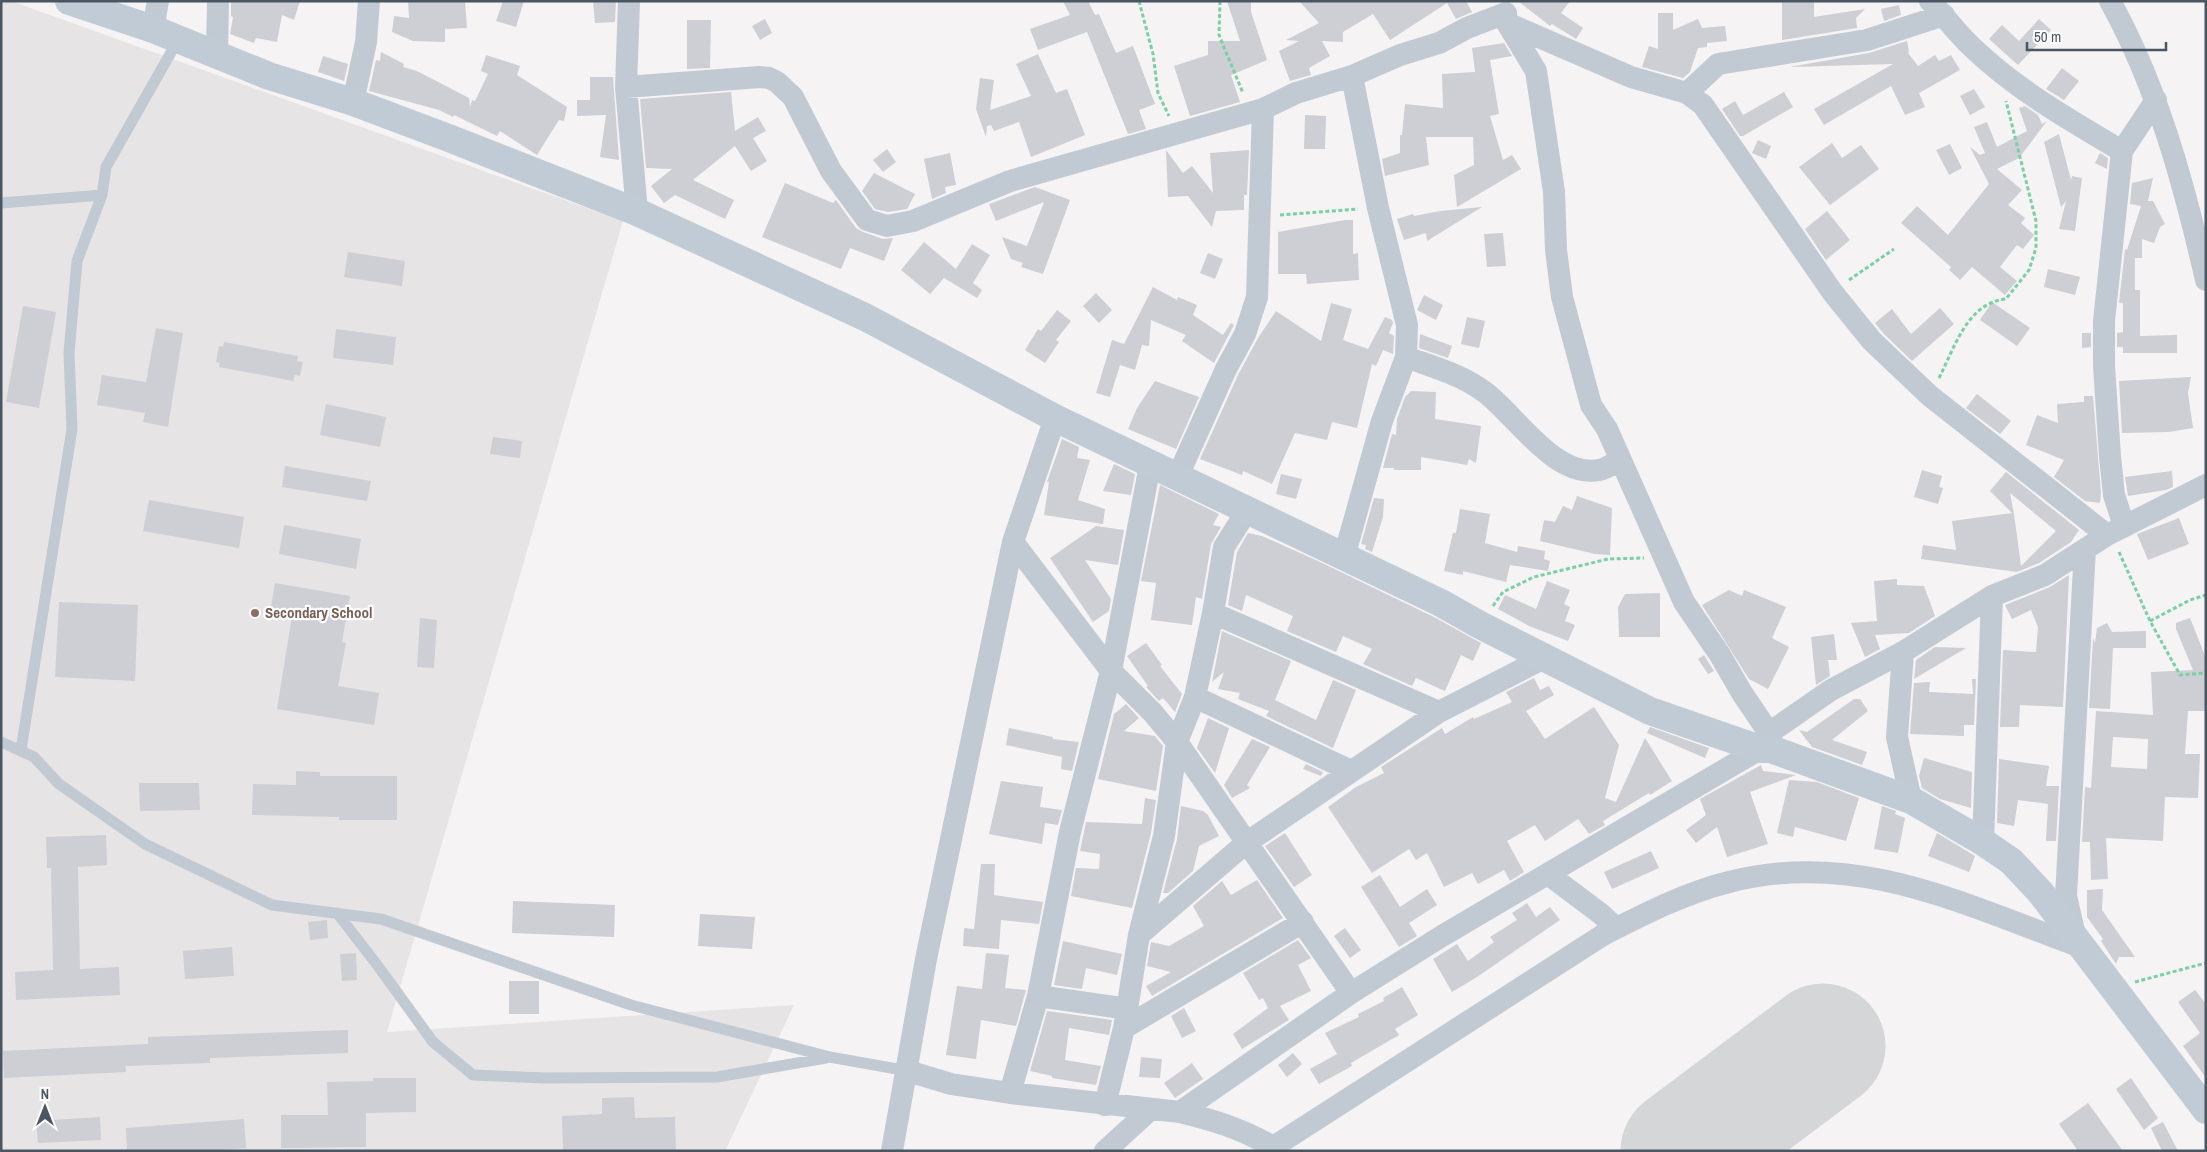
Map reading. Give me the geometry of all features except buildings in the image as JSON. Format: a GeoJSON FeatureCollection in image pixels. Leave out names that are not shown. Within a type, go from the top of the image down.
{"type":"FeatureCollection","features":[{"type":"Feature","properties":{"kind":"main road"},"geometry":{"type":"LineString","coordinates":[[69,1],[152,28],[269,76],[353,102],[557,179],[637,212],[865,317],[1055,418],[1441,603],[1480,625],[1650,711],[1767,744],[1911,800],[1983,842],[2017,868],[2041,893],[2206,1110]]}},
{"type":"Feature","properties":{"kind":"street"},"geometry":{"type":"LineString","coordinates":[[152,28],[158,1]]}},
{"type":"Feature","properties":{"kind":"street"},"geometry":{"type":"LineString","coordinates":[[216,53],[218,1]]}},
{"type":"Feature","properties":{"kind":"street"},"geometry":{"type":"LineString","coordinates":[[353,102],[366,42],[369,1]]}},
{"type":"Feature","properties":{"kind":"street"},"geometry":{"type":"LineString","coordinates":[[629,1],[626,87],[637,212]]}},
{"type":"Feature","properties":{"kind":"street"},"geometry":{"type":"LineString","coordinates":[[2119,6],[2156,100],[2188,203],[2206,280]]}},
{"type":"Feature","properties":{"kind":"street"},"geometry":{"type":"LineString","coordinates":[[1687,93],[1718,64],[1866,40],[1937,8],[1973,48],[2013,80],[2060,115],[2122,151]]}},
{"type":"Feature","properties":{"kind":"street"},"geometry":{"type":"LineString","coordinates":[[626,87],[760,77],[769,78],[777,82],[793,97],[831,171],[867,220],[888,226],[913,221],[1010,181],[1257,110],[1296,93],[1352,76],[1400,55],[1439,43],[1505,10]]}},
{"type":"Feature","properties":{"kind":"street"},"geometry":{"type":"LineString","coordinates":[[1505,10],[1631,77],[1687,93],[1703,105],[1832,292],[1872,342],[1930,396],[2114,531]]}},
{"type":"Feature","properties":{"kind":"street"},"geometry":{"type":"LineString","coordinates":[[1505,10],[1536,71],[1554,184],[1556,250],[1562,296],[1591,406],[1607,429],[1684,602],[1720,655],[1742,693],[1767,744]]}},
{"type":"Feature","properties":{"kind":"street"},"geometry":{"type":"LineString","coordinates":[[1344,557],[1382,421],[1406,358],[1407,324],[1378,208],[1352,76]]}},
{"type":"Feature","properties":{"kind":"street"},"geometry":{"type":"LineString","coordinates":[[2114,531],[2114,495],[2110,456],[2104,321],[2122,151],[2156,100]]}},
{"type":"Feature","properties":{"kind":"street"},"geometry":{"type":"LineString","coordinates":[[1177,478],[1226,369],[1245,334],[1255,304],[1258,287],[1259,216],[1257,110]]}},
{"type":"Feature","properties":{"kind":"street"},"geometry":{"type":"LineString","coordinates":[[1406,358],[1460,378],[1485,392],[1562,463],[1574,468],[1600,470],[1620,460]]}},
{"type":"Feature","properties":{"kind":"street"},"geometry":{"type":"LineString","coordinates":[[892,1151],[908,1071],[926,959],[1013,542],[1055,418]]}},
{"type":"Feature","properties":{"kind":"street"},"geometry":{"type":"LineString","coordinates":[[1010,1093],[1038,996],[1070,832],[1111,671],[1150,465]]}},
{"type":"Feature","properties":{"kind":"street"},"geometry":{"type":"LineString","coordinates":[[1180,1112],[1351,993],[1442,936],[1767,744],[1831,690],[1903,652],[1992,596],[2045,575],[2114,531],[2206,485]]}},
{"type":"Feature","properties":{"kind":"street"},"geometry":{"type":"LineString","coordinates":[[1105,1105],[1126,1019],[1139,935],[1164,836],[1177,742],[1195,696],[1214,613],[1224,547],[1248,510]]}},
{"type":"Feature","properties":{"kind":"street"},"geometry":{"type":"LineString","coordinates":[[1013,542],[1111,671],[1153,713],[1177,742],[1351,993]]}},
{"type":"Feature","properties":{"kind":"street"},"geometry":{"type":"LineString","coordinates":[[2078,943],[2066,896],[2085,549]]}},
{"type":"Feature","properties":{"kind":"street"},"geometry":{"type":"LineString","coordinates":[[1983,842],[1992,596]]}},
{"type":"Feature","properties":{"kind":"street"},"geometry":{"type":"LineString","coordinates":[[1214,613],[1439,712]]}},
{"type":"Feature","properties":{"kind":"street"},"geometry":{"type":"LineString","coordinates":[[1903,652],[1897,737],[1911,800]]}},
{"type":"Feature","properties":{"kind":"street"},"geometry":{"type":"LineString","coordinates":[[1139,935],[1246,843],[1351,771],[1439,712],[1544,658]]}},
{"type":"Feature","properties":{"kind":"street"},"geometry":{"type":"LineString","coordinates":[[1195,696],[1351,771]]}},
{"type":"Feature","properties":{"kind":"street"},"geometry":{"type":"LineString","coordinates":[[908,1071],[951,1084],[1010,1093],[1180,1112],[1232,1126],[1255,1136],[1270,1149],[1616,928],[1652,909],[1729,882],[1772,873],[1811,871],[1856,874],[1899,882],[1948,897],[2078,943]]}},
{"type":"Feature","properties":{"kind":"street"},"geometry":{"type":"LineString","coordinates":[[1548,875],[1601,914],[1616,928]]}},
{"type":"Feature","properties":{"kind":"street"},"geometry":{"type":"LineString","coordinates":[[1038,996],[1126,1019],[1303,922]]}},
{"type":"Feature","properties":{"kind":"street"},"geometry":{"type":"LineString","coordinates":[[1105,1151],[1151,1109]]}},
{"type":"Feature","properties":{"kind":"lane"},"geometry":{"type":"LineString","coordinates":[[21,750],[72,430],[69,354],[77,261],[102,195],[106,167],[178,40]]}},
{"type":"Feature","properties":{"kind":"lane"},"geometry":{"type":"LineString","coordinates":[[1,203],[102,195]]}},
{"type":"Feature","properties":{"kind":"lane"},"geometry":{"type":"LineString","coordinates":[[1,742],[34,756],[59,784],[145,844],[272,905],[381,919],[631,1005],[830,1057],[908,1071]]}},
{"type":"Feature","properties":{"kind":"lane"},"geometry":{"type":"LineString","coordinates":[[337,913],[378,966],[432,1042],[473,1075],[544,1078],[716,1077],[830,1057]]}},
{"type":"Feature","properties":{"kind":"path"},"geometry":{"type":"LineString","coordinates":[[1139,1],[1153,54],[1158,93],[1177,133]]}},
{"type":"Feature","properties":{"kind":"path"},"geometry":{"type":"LineString","coordinates":[[1220,1],[1219,35],[1257,110]]}},
{"type":"Feature","properties":{"kind":"path"},"geometry":{"type":"LineString","coordinates":[[1930,396],[1970,318],[1992,300],[2006,299],[2029,270],[2034,259],[2036,221],[2005,103],[2013,80]]}},
{"type":"Feature","properties":{"kind":"path"},"geometry":{"type":"LineString","coordinates":[[1259,216],[1378,208]]}},
{"type":"Feature","properties":{"kind":"path"},"geometry":{"type":"LineString","coordinates":[[1832,292],[1894,248]]}},
{"type":"Feature","properties":{"kind":"path"},"geometry":{"type":"LineString","coordinates":[[2114,531],[2150,621],[2180,675],[2206,673]]}},
{"type":"Feature","properties":{"kind":"path"},"geometry":{"type":"LineString","coordinates":[[1480,625],[1503,592],[1534,578],[1608,559],[1651,558]]}},
{"type":"Feature","properties":{"kind":"path"},"geometry":{"type":"LineString","coordinates":[[2150,621],[2190,600],[2206,595]]}},
{"type":"Feature","properties":{"kind":"path"},"geometry":{"type":"LineString","coordinates":[[2112,988],[2206,964]]}},
{"type":"Feature","properties":{"kind":"shaded area","name":"Secondary School"},"geometry":{"type":"Polygon","coordinates":[[[1,1],[11,1],[623,221],[387,1032],[794,1005],[725,1151],[1,1151],[1,1]]]}},
{"type":"Feature","properties":{"kind":"runway"},"geometry":{"type":"LineString","coordinates":[[1683,1151],[1823,1046]]}},
{"type":"Feature","properties":{"kind":"place","name":"Secondary School"},"geometry":{"type":"Point","coordinates":[255,613]}}]}
